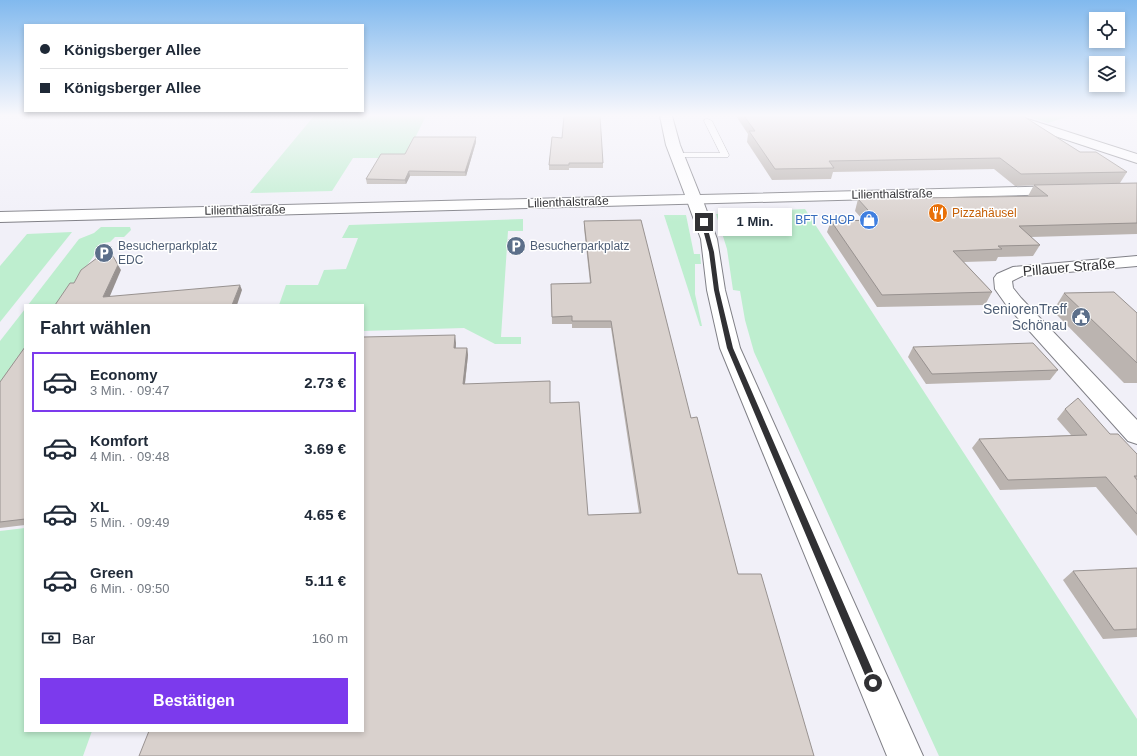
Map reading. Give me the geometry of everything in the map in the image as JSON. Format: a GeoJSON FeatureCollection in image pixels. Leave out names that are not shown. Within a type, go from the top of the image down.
{"type":"FeatureCollection","features":[{"type":"Feature","properties":{"kind":"street"},"geometry":{"type":"LineString","coordinates":[[677,151],[709,239],[716,290],[730,348],[904,756]]}},
{"type":"Feature","properties":{"kind":"street"},"geometry":{"type":"LineString","coordinates":[[1116,151],[1137,158]]}},
{"type":"Feature","properties":{"kind":"street","name":"Lilienthalstraße"},"geometry":{"type":"LineString","coordinates":[[0,217],[694,198],[1075,190]]}},
{"type":"Feature","properties":{"kind":"street","name":"Pillauer Straße"},"geometry":{"type":"LineString","coordinates":[[1137,261],[1019,271],[1002,278],[1004,289],[1014,302],[1137,435]]}},
{"type":"Feature","properties":{"kind":"lane"},"geometry":{"type":"LineString","coordinates":[[678,155],[725,155],[723,151]]}},
{"type":"Feature","properties":{"kind":"green space"},"geometry":{"type":"Polygon","coordinates":[[[285,151],[408,151],[405,158],[353,158],[332,191],[250,193],[285,151]]]}},
{"type":"Feature","properties":{"kind":"green space"},"geometry":{"type":"Polygon","coordinates":[[[805,209],[1137,719],[1137,756],[939,756],[754,352],[745,320],[740,291],[733,290],[727,249],[716,214],[805,209]]]}},
{"type":"Feature","properties":{"kind":"green space"},"geometry":{"type":"Polygon","coordinates":[[[664,215],[686,215],[694,254],[700,254],[701,264],[695,264],[695,294],[702,326],[700,326],[664,215]]]}},
{"type":"Feature","properties":{"kind":"green space"},"geometry":{"type":"Polygon","coordinates":[[[523,219],[523,231],[508,231],[501,337],[521,337],[521,344],[495,344],[464,328],[364,331],[364,304],[279,304],[286,285],[318,285],[324,270],[346,269],[358,238],[342,238],[349,225],[523,219]]]}},
{"type":"Feature","properties":{"kind":"green space"},"geometry":{"type":"Polygon","coordinates":[[[101,227],[130,227],[131,230],[124,237],[115,237],[110,242],[103,243],[60,304],[29,304],[79,239],[94,233],[101,227]]]}},
{"type":"Feature","properties":{"kind":"green space"},"geometry":{"type":"Polygon","coordinates":[[[72,232],[0,322],[0,266],[27,234],[72,232]]]}},
{"type":"Feature","properties":{"kind":"green space"},"geometry":{"type":"Polygon","coordinates":[[[24,310],[24,354],[0,389],[0,341],[24,310]]]}},
{"type":"Feature","properties":{"kind":"green space"},"geometry":{"type":"Polygon","coordinates":[[[24,528],[24,732],[92,732],[83,756],[0,756],[0,531],[24,528]]]}},
{"type":"Feature","properties":{"kind":"building"},"geometry":{"type":"Polygon","coordinates":[[[406,151],[472,151],[465,172],[409,171],[405,180],[366,179],[381,154],[405,154],[406,151]]]}},
{"type":"Feature","properties":{"kind":"building"},"geometry":{"type":"Polygon","coordinates":[[[550,151],[602,151],[603,163],[569,163],[569,165],[549,165],[550,151]]]}},
{"type":"Feature","properties":{"kind":"building"},"geometry":{"type":"Polygon","coordinates":[[[763,151],[1096,152],[1127,172],[1021,174],[1000,158],[829,161],[834,168],[775,169],[763,151]]]}},
{"type":"Feature","properties":{"kind":"building"},"geometry":{"type":"Polygon","coordinates":[[[1137,183],[1137,223],[1019,226],[1040,245],[998,246],[1002,249],[953,251],[992,292],[882,295],[831,221],[877,220],[858,199],[1048,196],[1034,185],[1137,183]]]}},
{"type":"Feature","properties":{"kind":"building"},"geometry":{"type":"Polygon","coordinates":[[[641,220],[691,418],[697,417],[738,574],[761,574],[814,756],[139,756],[149,732],[364,732],[364,337],[455,335],[454,348],[467,348],[463,384],[550,381],[550,403],[579,402],[588,515],[641,513],[611,321],[572,321],[572,316],[552,317],[551,284],[591,283],[584,221],[641,220]]]}},
{"type":"Feature","properties":{"kind":"building"},"geometry":{"type":"Polygon","coordinates":[[[109,249],[118,265],[103,297],[240,285],[232,304],[56,304],[70,283],[74,283],[81,270],[109,249]]]}},
{"type":"Feature","properties":{"kind":"building"},"geometry":{"type":"Polygon","coordinates":[[[1114,292],[1137,313],[1137,363],[1064,293],[1114,292]]]}},
{"type":"Feature","properties":{"kind":"building"},"geometry":{"type":"Polygon","coordinates":[[[1033,343],[1058,370],[932,374],[913,347],[1033,343]]]}},
{"type":"Feature","properties":{"kind":"building"},"geometry":{"type":"Polygon","coordinates":[[[24,348],[24,519],[0,522],[0,382],[24,348]]]}},
{"type":"Feature","properties":{"kind":"building"},"geometry":{"type":"Polygon","coordinates":[[[1078,398],[1110,434],[1118,434],[1137,454],[1137,476],[1134,476],[1137,480],[1137,514],[1106,477],[1008,480],[979,439],[1087,435],[1065,409],[1078,398]]]}},
{"type":"Feature","properties":{"kind":"building"},"geometry":{"type":"Polygon","coordinates":[[[1137,568],[1137,629],[1114,630],[1073,571],[1137,568]]]}},
{"type":"Feature","properties":{"kind":"place","name":"Pizzahäusel"},"geometry":{"type":"Point","coordinates":[938,213]}},
{"type":"Feature","properties":{"kind":"place","name":"BFT SHOP"},"geometry":{"type":"Point","coordinates":[869,220]}},
{"type":"Feature","properties":{"kind":"place","name":"Besucherparkplatz"},"geometry":{"type":"Point","coordinates":[516,246]}},
{"type":"Feature","properties":{"kind":"place","name":"Besucherparkplatz EDC"},"geometry":{"type":"Point","coordinates":[104,253]}},
{"type":"Feature","properties":{"kind":"place","name":"SeniorenTreff Schönau"},"geometry":{"type":"Point","coordinates":[1081,317]}},
{"type":"Feature","properties":{"kind":"route"},"geometry":{"type":"LineString","coordinates":[[704,222],[712,252],[716,290],[730,348],[873,683]]}}]}
